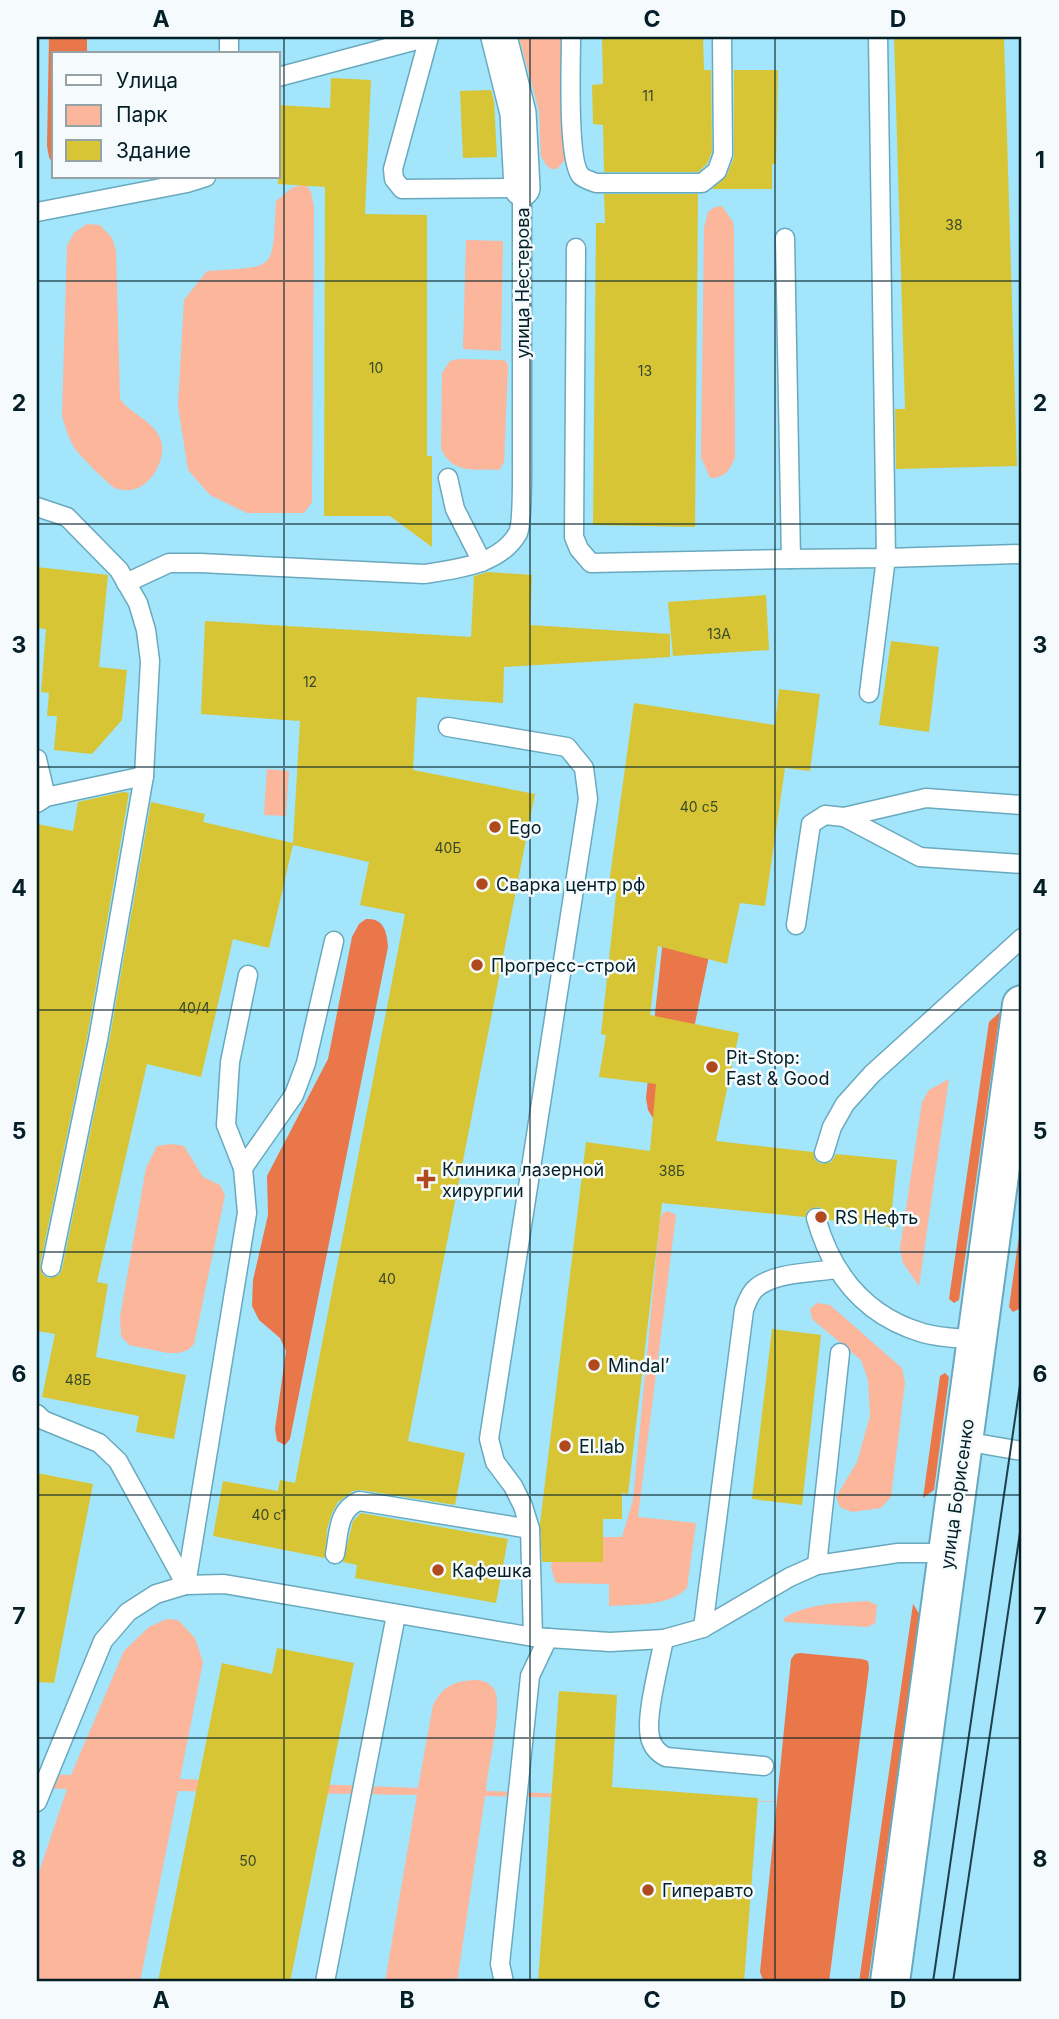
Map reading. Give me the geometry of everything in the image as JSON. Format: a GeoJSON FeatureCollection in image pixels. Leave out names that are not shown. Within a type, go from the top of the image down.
{"type":"FeatureCollection","features":[{"type":"Feature","properties":{"kind":"main road","name":"улица Борисенко"},"geometry":{"type":"LineString","coordinates":[[890,1982],[1022,1005]]}},
{"type":"Feature","properties":{"kind":"street","name":"улица Нестерова"},"geometry":{"type":"LineString","coordinates":[[499,37],[518,113],[522,188]]}},
{"type":"Feature","properties":{"kind":"lane"},"geometry":{"type":"LineString","coordinates":[[280,76],[428,37],[393,169],[394,178],[402,189],[522,188]]}},
{"type":"Feature","properties":{"kind":"lane"},"geometry":{"type":"LineString","coordinates":[[570,37],[572,141],[575,165],[581,177],[596,183],[702,183],[717,171],[723,154],[722,37]]}},
{"type":"Feature","properties":{"kind":"lane"},"geometry":{"type":"LineString","coordinates":[[869,693],[886,558],[878,37]]}},
{"type":"Feature","properties":{"kind":"lane"},"geometry":{"type":"LineString","coordinates":[[37,212],[203,178]]}},
{"type":"Feature","properties":{"kind":"lane","name":"улица Нестерова"},"geometry":{"type":"LineString","coordinates":[[482,562],[501,551],[519,531],[522,481],[522,188]]}},
{"type":"Feature","properties":{"kind":"lane"},"geometry":{"type":"LineString","coordinates":[[785,238],[791,559]]}},
{"type":"Feature","properties":{"kind":"lane"},"geometry":{"type":"LineString","coordinates":[[576,248],[574,537],[579,549],[591,563],[1022,554]]}},
{"type":"Feature","properties":{"kind":"lane"},"geometry":{"type":"LineString","coordinates":[[126,583],[169,564],[424,573],[453,570],[482,562],[455,509],[448,478]]}},
{"type":"Feature","properties":{"kind":"lane"},"geometry":{"type":"LineString","coordinates":[[37,507],[66,517],[119,570],[138,603],[146,630],[150,662],[144,776],[97,1040],[51,1267]]}},
{"type":"Feature","properties":{"kind":"lane"},"geometry":{"type":"LineString","coordinates":[[448,727],[567,747],[584,768],[588,799],[489,1439],[495,1462],[513,1486],[530,1529],[540,1637],[530,1676],[500,1964],[504,1982]]}},
{"type":"Feature","properties":{"kind":"lane"},"geometry":{"type":"LineString","coordinates":[[37,759],[41,800],[144,776]]}},
{"type":"Feature","properties":{"kind":"lane"},"geometry":{"type":"LineString","coordinates":[[796,925],[811,824],[825,815],[844,817],[926,797],[1022,805]]}},
{"type":"Feature","properties":{"kind":"lane"},"geometry":{"type":"LineString","coordinates":[[844,817],[920,857],[1022,864]]}},
{"type":"Feature","properties":{"kind":"lane"},"geometry":{"type":"LineString","coordinates":[[824,1153],[832,1127],[845,1104],[872,1074],[1022,938]]}},
{"type":"Feature","properties":{"kind":"lane"},"geometry":{"type":"LineString","coordinates":[[243,1168],[294,1095],[306,1063],[334,941]]}},
{"type":"Feature","properties":{"kind":"lane"},"geometry":{"type":"LineString","coordinates":[[186,1585],[247,1213],[243,1168],[226,1125],[230,1062],[248,975]]}},
{"type":"Feature","properties":{"kind":"lane"},"geometry":{"type":"LineString","coordinates":[[816,1219],[823,1243],[836,1269],[856,1295],[877,1312],[926,1334],[977,1340]]}},
{"type":"Feature","properties":{"kind":"lane"},"geometry":{"type":"LineString","coordinates":[[703,1628],[744,1310],[754,1290],[765,1283],[778,1278],[836,1269]]}},
{"type":"Feature","properties":{"kind":"lane"},"geometry":{"type":"LineString","coordinates":[[817,1565],[840,1353]]}},
{"type":"Feature","properties":{"kind":"lane"},"geometry":{"type":"LineString","coordinates":[[37,1414],[43,1420],[99,1443],[118,1461],[186,1585]]}},
{"type":"Feature","properties":{"kind":"lane"},"geometry":{"type":"LineString","coordinates":[[964,1441],[1022,1451]]}},
{"type":"Feature","properties":{"kind":"lane"},"geometry":{"type":"LineString","coordinates":[[335,1554],[342,1513],[359,1501],[530,1529]]}},
{"type":"Feature","properties":{"kind":"lane"},"geometry":{"type":"LineString","coordinates":[[37,1802],[103,1641],[128,1612],[156,1594],[186,1585],[223,1584],[540,1637],[610,1642],[664,1639],[703,1628],[790,1577],[817,1565],[898,1553],[949,1553]]}},
{"type":"Feature","properties":{"kind":"lane"},"geometry":{"type":"LineString","coordinates":[[325,1982],[396,1615]]}},
{"type":"Feature","properties":{"kind":"lane"},"geometry":{"type":"LineString","coordinates":[[664,1639],[649,1735],[659,1753],[666,1757],[764,1766]]}},
{"type":"Feature","properties":{"kind":"green space"},"geometry":{"type":"Polygon","coordinates":[[[519,37],[563,37],[565,160],[557,169],[546,165],[541,156],[539,111],[519,37]]]}},
{"type":"Feature","properties":{"kind":"green space"},"geometry":{"type":"Polygon","coordinates":[[[305,184],[311,192],[314,207],[312,502],[304,513],[247,513],[210,495],[188,470],[178,406],[184,300],[207,271],[259,266],[267,261],[274,242],[276,201],[292,188],[305,184]]]}},
{"type":"Feature","properties":{"kind":"green space"},"geometry":{"type":"Polygon","coordinates":[[[722,206],[733,222],[734,230],[735,457],[726,472],[720,477],[710,478],[701,457],[704,228],[708,212],[722,206]]]}},
{"type":"Feature","properties":{"kind":"green space"},"geometry":{"type":"Polygon","coordinates":[[[87,224],[100,225],[112,238],[116,251],[120,399],[151,425],[162,444],[156,472],[150,480],[134,489],[115,488],[89,464],[74,446],[62,415],[67,246],[74,233],[87,224]]]}},
{"type":"Feature","properties":{"kind":"green space"},"geometry":{"type":"Polygon","coordinates":[[[466,240],[503,241],[501,351],[463,349],[466,240]]]}},
{"type":"Feature","properties":{"kind":"green space"},"geometry":{"type":"Polygon","coordinates":[[[501,360],[506,361],[508,366],[504,462],[499,470],[457,466],[445,456],[441,448],[442,373],[450,361],[501,360]]]}},
{"type":"Feature","properties":{"kind":"green space"},"geometry":{"type":"Polygon","coordinates":[[[267,769],[289,771],[286,816],[264,815],[267,769]]]}},
{"type":"Feature","properties":{"kind":"green space"},"geometry":{"type":"Polygon","coordinates":[[[949,1079],[919,1286],[903,1263],[900,1248],[922,1102],[929,1090],[949,1079]]]}},
{"type":"Feature","properties":{"kind":"green space"},"geometry":{"type":"Polygon","coordinates":[[[157,1146],[184,1146],[203,1177],[220,1185],[225,1195],[194,1344],[188,1350],[178,1353],[129,1345],[121,1336],[120,1317],[146,1168],[157,1146]]]}},
{"type":"Feature","properties":{"kind":"green space"},"geometry":{"type":"Polygon","coordinates":[[[668,1211],[676,1215],[638,1517],[696,1523],[687,1588],[661,1602],[609,1606],[609,1584],[556,1583],[551,1568],[552,1562],[603,1562],[603,1537],[622,1537],[633,1500],[660,1220],[663,1213],[668,1211]]]}},
{"type":"Feature","properties":{"kind":"green space"},"geometry":{"type":"Polygon","coordinates":[[[817,1303],[830,1305],[902,1368],[905,1383],[891,1497],[881,1508],[852,1512],[840,1507],[836,1497],[857,1462],[870,1416],[868,1380],[861,1360],[812,1319],[810,1309],[817,1303]]]}},
{"type":"Feature","properties":{"kind":"green space"},"geometry":{"type":"Polygon","coordinates":[[[868,1601],[877,1605],[875,1623],[868,1627],[785,1622],[783,1619],[813,1607],[868,1601]]]}},
{"type":"Feature","properties":{"kind":"green space"},"geometry":{"type":"Polygon","coordinates":[[[167,1619],[178,1620],[195,1638],[203,1662],[180,1779],[418,1788],[433,1705],[450,1686],[477,1680],[491,1686],[497,1697],[486,1791],[818,1803],[485,1796],[457,1982],[385,1982],[417,1795],[178,1791],[140,1982],[37,1982],[37,1878],[67,1789],[37,1788],[37,1774],[71,1775],[124,1651],[149,1627],[167,1619]]]}},
{"type":"Feature","properties":{"kind":"shaded area"},"geometry":{"type":"Polygon","coordinates":[[[49,37],[87,37],[87,52],[52,52],[52,163],[47,146],[49,37]]]}},
{"type":"Feature","properties":{"kind":"shaded area"},"geometry":{"type":"Polygon","coordinates":[[[366,919],[381,923],[388,947],[290,1439],[285,1445],[277,1441],[275,1429],[286,1351],[280,1338],[259,1320],[252,1306],[253,1280],[268,1215],[267,1176],[328,1059],[352,937],[359,924],[366,919]]]}},
{"type":"Feature","properties":{"kind":"shaded area"},"geometry":{"type":"Polygon","coordinates":[[[663,939],[712,942],[677,1109],[658,1126],[648,1110],[646,1098],[663,939]]]}},
{"type":"Feature","properties":{"kind":"shaded area"},"geometry":{"type":"Polygon","coordinates":[[[1000,1012],[959,1300],[954,1303],[949,1299],[989,1022],[1000,1012]]]}},
{"type":"Feature","properties":{"kind":"shaded area"},"geometry":{"type":"Polygon","coordinates":[[[1022,1215],[1022,1284],[1019,1309],[1013,1312],[1009,1307],[1022,1215]]]}},
{"type":"Feature","properties":{"kind":"shaded area"},"geometry":{"type":"Polygon","coordinates":[[[945,1373],[949,1377],[934,1490],[923,1498],[940,1376],[945,1373]]]}},
{"type":"Feature","properties":{"kind":"shaded area"},"geometry":{"type":"Polygon","coordinates":[[[913,1604],[920,1615],[868,1982],[859,1982],[913,1604]]]}},
{"type":"Feature","properties":{"kind":"shaded area"},"geometry":{"type":"Polygon","coordinates":[[[800,1653],[862,1659],[868,1661],[869,1668],[829,1982],[764,1982],[760,1972],[791,1659],[800,1653]]]}},
{"type":"Feature","properties":{"kind":"building"},"geometry":{"type":"Polygon","coordinates":[[[602,37],[703,37],[704,70],[711,70],[712,152],[707,164],[698,172],[604,172],[603,125],[593,124],[592,85],[603,84],[602,37]]]}},
{"type":"Feature","properties":{"kind":"building"},"geometry":{"type":"Polygon","coordinates":[[[894,37],[1004,37],[1017,466],[896,469],[895,409],[905,409],[894,37]]]}},
{"type":"Feature","properties":{"kind":"building"},"geometry":{"type":"Polygon","coordinates":[[[734,70],[778,70],[776,164],[772,164],[772,189],[712,189],[727,175],[734,157],[734,70]]]}},
{"type":"Feature","properties":{"kind":"building"},"geometry":{"type":"Polygon","coordinates":[[[331,78],[371,80],[365,214],[427,215],[427,456],[432,456],[432,547],[390,516],[324,516],[325,187],[278,184],[278,178],[280,105],[330,108],[331,78]]]}},
{"type":"Feature","properties":{"kind":"building"},"geometry":{"type":"Polygon","coordinates":[[[491,90],[497,157],[463,158],[460,91],[491,90]]]}},
{"type":"Feature","properties":{"kind":"building"},"geometry":{"type":"Polygon","coordinates":[[[604,194],[698,194],[695,527],[593,525],[596,223],[605,223],[604,194]]]}},
{"type":"Feature","properties":{"kind":"building"},"geometry":{"type":"Polygon","coordinates":[[[37,567],[108,575],[99,667],[127,670],[122,720],[92,754],[54,750],[57,716],[47,716],[49,693],[41,692],[46,629],[37,628],[37,567]]]}},
{"type":"Feature","properties":{"kind":"building"},"geometry":{"type":"Polygon","coordinates":[[[488,572],[532,575],[530,625],[670,634],[670,657],[504,667],[503,703],[417,697],[413,770],[535,794],[408,1441],[465,1453],[455,1505],[353,1491],[338,1502],[332,1513],[327,1529],[325,1558],[213,1536],[223,1481],[278,1491],[280,1480],[295,1483],[405,914],[360,905],[369,862],[293,845],[269,948],[233,939],[201,1077],[147,1064],[97,1282],[108,1284],[96,1357],[186,1375],[174,1439],[136,1432],[139,1416],[42,1397],[55,1334],[37,1331],[37,824],[73,831],[78,802],[129,793],[87,1038],[40,1265],[43,1275],[49,1278],[59,1275],[62,1269],[109,1042],[151,802],[205,814],[203,822],[293,843],[300,721],[201,714],[205,621],[471,637],[474,576],[488,572]]]}},
{"type":"Feature","properties":{"kind":"building"},"geometry":{"type":"Polygon","coordinates":[[[766,595],[769,650],[673,656],[668,602],[766,595]]]}},
{"type":"Feature","properties":{"kind":"building"},"geometry":{"type":"Polygon","coordinates":[[[891,641],[939,647],[929,732],[879,725],[891,641]]]}},
{"type":"Feature","properties":{"kind":"building"},"geometry":{"type":"Polygon","coordinates":[[[779,689],[820,694],[810,771],[785,768],[765,906],[740,903],[727,964],[658,946],[650,1015],[739,1033],[716,1141],[813,1152],[815,1160],[821,1164],[831,1162],[836,1154],[897,1160],[890,1227],[829,1220],[824,1210],[818,1207],[808,1210],[805,1217],[662,1203],[628,1494],[622,1493],[622,1519],[603,1519],[603,1562],[542,1562],[540,1524],[586,1142],[650,1151],[656,1084],[599,1077],[606,1035],[601,1034],[617,885],[609,884],[634,703],[775,725],[779,689]]]}},
{"type":"Feature","properties":{"kind":"building"},"geometry":{"type":"Polygon","coordinates":[[[772,1329],[821,1335],[802,1505],[752,1499],[772,1329]]]}},
{"type":"Feature","properties":{"kind":"building"},"geometry":{"type":"Polygon","coordinates":[[[37,1473],[93,1484],[54,1683],[37,1682],[37,1473]]]}},
{"type":"Feature","properties":{"kind":"building"},"geometry":{"type":"Polygon","coordinates":[[[361,1513],[508,1539],[496,1603],[355,1578],[357,1565],[343,1562],[353,1521],[361,1513]]]}},
{"type":"Feature","properties":{"kind":"building"},"geometry":{"type":"Polygon","coordinates":[[[277,1648],[354,1663],[290,1982],[158,1982],[222,1663],[272,1674],[277,1648]]]}},
{"type":"Feature","properties":{"kind":"building","name":"Гиперавто"},"geometry":{"type":"Polygon","coordinates":[[[559,1691],[617,1695],[612,1787],[758,1798],[744,1982],[538,1982],[559,1691]]]}},
{"type":"Feature","properties":{"kind":"tram line"},"geometry":{"type":"LineString","coordinates":[[933,1982],[1022,1371]]}},
{"type":"Feature","properties":{"kind":"tram line"},"geometry":{"type":"LineString","coordinates":[[953,1982],[1022,1519]]}},
{"type":"Feature","properties":{"kind":"place","name":"Ego"},"geometry":{"type":"Point","coordinates":[495,827]}},
{"type":"Feature","properties":{"kind":"place","name":"Сварка центр рф"},"geometry":{"type":"Point","coordinates":[482,884]}},
{"type":"Feature","properties":{"kind":"place","name":"Прогресс-строй"},"geometry":{"type":"Point","coordinates":[477,965]}},
{"type":"Feature","properties":{"kind":"place","name":"Pit-Stop: Fast & Good"},"geometry":{"type":"Point","coordinates":[712,1067]}},
{"type":"Feature","properties":{"kind":"place","name":"Клиника лазерной хирургии"},"geometry":{"type":"Point","coordinates":[426,1179]}},
{"type":"Feature","properties":{"kind":"place","name":"RS Нефть"},"geometry":{"type":"Point","coordinates":[821,1217]}},
{"type":"Feature","properties":{"kind":"place","name":"Mindal’"},"geometry":{"type":"Point","coordinates":[594,1365]}},
{"type":"Feature","properties":{"kind":"place","name":"El.lab"},"geometry":{"type":"Point","coordinates":[565,1446]}},
{"type":"Feature","properties":{"kind":"place","name":"Кафешка"},"geometry":{"type":"Point","coordinates":[438,1570]}},
{"type":"Feature","properties":{"kind":"place","name":"Гиперавто"},"geometry":{"type":"Point","coordinates":[648,1890]}}]}
